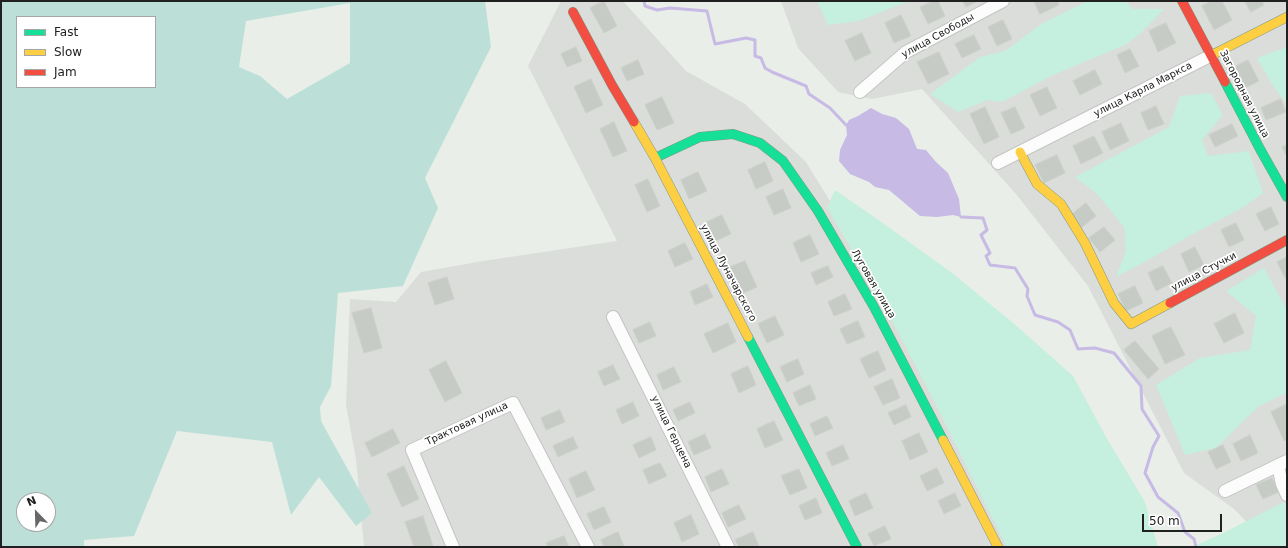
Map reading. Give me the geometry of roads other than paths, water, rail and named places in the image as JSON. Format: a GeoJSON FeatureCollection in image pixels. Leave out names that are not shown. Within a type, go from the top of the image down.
{"type":"FeatureCollection","features":[{"type":"Feature","properties":{"kind":"street","name":"улица Свободы"},"geometry":{"type":"LineString","coordinates":[[860,92],[906,52],[1003,1]]}},
{"type":"Feature","properties":{"kind":"street","name":"Загородная улица"},"geometry":{"type":"LineString","coordinates":[[1182,1],[1212,55],[1267,163],[1287,197]]}},
{"type":"Feature","properties":{"kind":"street","name":"улица Луначарского"},"geometry":{"type":"LineString","coordinates":[[573,12],[612,85],[656,158],[782,399],[857,547]]}},
{"type":"Feature","properties":{"kind":"street","name":"улица Карла Маркса"},"geometry":{"type":"LineString","coordinates":[[998,162],[1287,17]]}},
{"type":"Feature","properties":{"kind":"street","name":"Луговая улица"},"geometry":{"type":"LineString","coordinates":[[656,158],[700,137],[733,134],[760,143],[783,161],[818,211],[874,307],[998,547]]}},
{"type":"Feature","properties":{"kind":"street","name":"улица Стучки"},"geometry":{"type":"LineString","coordinates":[[1020,152],[1037,184],[1061,204],[1086,243],[1114,303],[1131,324],[1287,240]]}},
{"type":"Feature","properties":{"kind":"street","name":"улица Герцена"},"geometry":{"type":"LineString","coordinates":[[613,317],[728,547]]}},
{"type":"Feature","properties":{"kind":"street","name":"Трактовая улица"},"geometry":{"type":"LineString","coordinates":[[453,547],[412,450],[513,403],[588,547]]}},
{"type":"Feature","properties":{"kind":"street"},"geometry":{"type":"LineString","coordinates":[[1225,491],[1282,464],[1282,484],[1287,494]]}},
{"type":"Feature","properties":{"kind":"waterway"},"geometry":{"type":"LineString","coordinates":[[644,1],[645,6],[657,10],[670,8],[707,11],[715,44],[746,38],[755,40],[755,56],[761,58],[765,68],[806,86],[809,94],[830,108],[846,125]]}},
{"type":"Feature","properties":{"kind":"waterway"},"geometry":{"type":"LineString","coordinates":[[961,217],[983,218],[987,230],[981,235],[990,253],[986,256],[990,265],[1015,268],[1028,289],[1027,296],[1035,315],[1058,322],[1070,330],[1078,349],[1095,348],[1114,353],[1141,386],[1142,409],[1159,436],[1153,447],[1145,473],[1158,497],[1178,513],[1185,532],[1194,539],[1196,547]]}}]}
